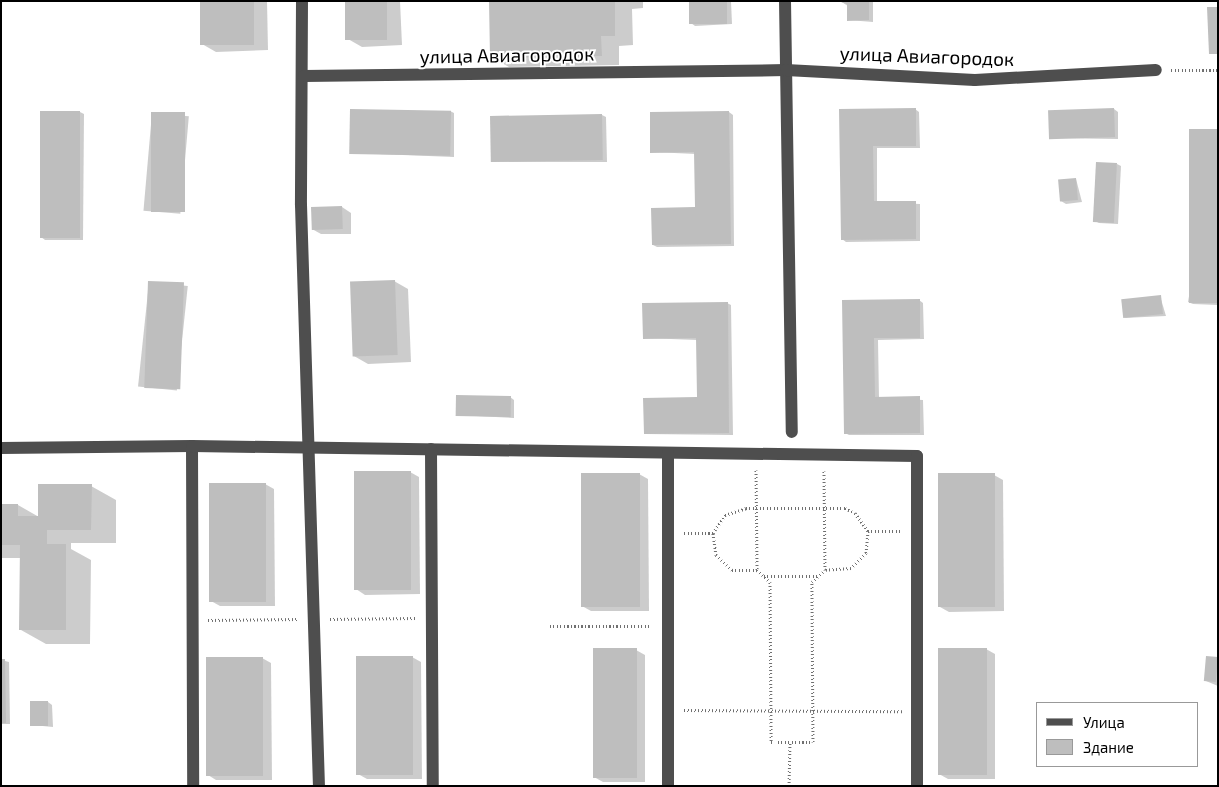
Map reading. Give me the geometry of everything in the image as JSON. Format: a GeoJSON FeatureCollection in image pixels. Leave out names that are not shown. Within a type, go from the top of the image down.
{"type":"FeatureCollection","features":[{"type":"Feature","properties":{"kind":"street"},"geometry":{"type":"LineString","coordinates":[[302,1],[304,76],[302,205],[307,448],[319,786]]}},
{"type":"Feature","properties":{"kind":"street"},"geometry":{"type":"LineString","coordinates":[[784,1],[792,432]]}},
{"type":"Feature","properties":{"kind":"street","name":"улица Авиагородок"},"geometry":{"type":"LineString","coordinates":[[304,76],[786,70],[975,80],[1156,70]]}},
{"type":"Feature","properties":{"kind":"street"},"geometry":{"type":"LineString","coordinates":[[192,446],[192,786]]}},
{"type":"Feature","properties":{"kind":"street"},"geometry":{"type":"LineString","coordinates":[[1,448],[192,446],[918,456],[917,786]]}},
{"type":"Feature","properties":{"kind":"street"},"geometry":{"type":"LineString","coordinates":[[431,449],[433,786]]}},
{"type":"Feature","properties":{"kind":"street"},"geometry":{"type":"LineString","coordinates":[[668,453],[668,786]]}},
{"type":"Feature","properties":{"kind":"path"},"geometry":{"type":"LineString","coordinates":[[1156,70],[1218,70]]}},
{"type":"Feature","properties":{"kind":"path"},"geometry":{"type":"LineString","coordinates":[[756,454],[757,508],[757,570],[770,582],[772,742],[813,742],[812,582],[825,570],[840,572],[860,562],[869,542],[868,531],[855,513],[824,506],[757,508],[725,515],[713,533],[713,544],[722,564],[742,573],[757,570]]}},
{"type":"Feature","properties":{"kind":"path"},"geometry":{"type":"LineString","coordinates":[[824,455],[825,570]]}},
{"type":"Feature","properties":{"kind":"path"},"geometry":{"type":"LineString","coordinates":[[868,531],[918,532]]}},
{"type":"Feature","properties":{"kind":"path"},"geometry":{"type":"LineString","coordinates":[[668,532],[713,533]]}},
{"type":"Feature","properties":{"kind":"path"},"geometry":{"type":"LineString","coordinates":[[763,576],[818,576]]}},
{"type":"Feature","properties":{"kind":"path"},"geometry":{"type":"LineString","coordinates":[[550,626],[668,626]]}},
{"type":"Feature","properties":{"kind":"path"},"geometry":{"type":"LineString","coordinates":[[668,710],[918,712]]}},
{"type":"Feature","properties":{"kind":"path"},"geometry":{"type":"LineString","coordinates":[[790,742],[790,786]]}},
{"type":"Feature","properties":{"kind":"building"},"geometry":{"type":"Polygon","coordinates":[[[200,1],[254,1],[254,45],[200,45],[200,1]]]}},
{"type":"Feature","properties":{"kind":"building"},"geometry":{"type":"Polygon","coordinates":[[[345,1],[387,1],[387,40],[345,40],[345,1]]]}},
{"type":"Feature","properties":{"kind":"building"},"geometry":{"type":"Polygon","coordinates":[[[489,1],[615,1],[615,36],[601,36],[602,56],[490,58],[489,1]]]}},
{"type":"Feature","properties":{"kind":"building"},"geometry":{"type":"Polygon","coordinates":[[[689,1],[727,1],[727,24],[689,24],[689,1]]]}},
{"type":"Feature","properties":{"kind":"building"},"geometry":{"type":"Polygon","coordinates":[[[838,1],[869,1],[869,20],[847,21],[847,4],[838,1]]]}},
{"type":"Feature","properties":{"kind":"building"},"geometry":{"type":"Polygon","coordinates":[[[1207,7],[1218,7],[1218,54],[1209,54],[1207,7]]]}},
{"type":"Feature","properties":{"kind":"building"},"geometry":{"type":"Polygon","coordinates":[[[916,108],[916,146],[873,146],[874,201],[916,201],[916,239],[841,240],[839,109],[916,108]]]}},
{"type":"Feature","properties":{"kind":"building"},"geometry":{"type":"Polygon","coordinates":[[[1114,108],[1115,137],[1049,139],[1048,110],[1114,108]]]}},
{"type":"Feature","properties":{"kind":"building"},"geometry":{"type":"Polygon","coordinates":[[[350,109],[451,111],[450,156],[349,154],[350,109]]]}},
{"type":"Feature","properties":{"kind":"building"},"geometry":{"type":"Polygon","coordinates":[[[40,111],[80,111],[80,238],[40,238],[40,111]]]}},
{"type":"Feature","properties":{"kind":"building"},"geometry":{"type":"Polygon","coordinates":[[[729,111],[731,244],[652,245],[651,208],[695,207],[694,152],[650,153],[650,112],[729,111]]]}},
{"type":"Feature","properties":{"kind":"building"},"geometry":{"type":"Polygon","coordinates":[[[151,112],[185,112],[185,212],[151,212],[151,112]]]}},
{"type":"Feature","properties":{"kind":"building"},"geometry":{"type":"Polygon","coordinates":[[[602,114],[603,160],[491,162],[490,116],[602,114]]]}},
{"type":"Feature","properties":{"kind":"building"},"geometry":{"type":"Polygon","coordinates":[[[1189,129],[1218,129],[1218,303],[1189,303],[1189,129]]]}},
{"type":"Feature","properties":{"kind":"building"},"geometry":{"type":"Polygon","coordinates":[[[1096,162],[1117,163],[1114,223],[1093,222],[1096,162]]]}},
{"type":"Feature","properties":{"kind":"building"},"geometry":{"type":"Polygon","coordinates":[[[1076,178],[1078,200],[1060,201],[1058,180],[1076,178]]]}},
{"type":"Feature","properties":{"kind":"building"},"geometry":{"type":"Polygon","coordinates":[[[342,206],[343,229],[312,230],[311,207],[342,206]]]}},
{"type":"Feature","properties":{"kind":"building"},"geometry":{"type":"Polygon","coordinates":[[[395,280],[398,355],[353,357],[350,282],[395,280]]]}},
{"type":"Feature","properties":{"kind":"building"},"geometry":{"type":"Polygon","coordinates":[[[148,281],[184,282],[180,389],[144,388],[148,281]]]}},
{"type":"Feature","properties":{"kind":"building"},"geometry":{"type":"Polygon","coordinates":[[[1161,295],[1163,314],[1123,318],[1121,299],[1161,295]]]}},
{"type":"Feature","properties":{"kind":"building"},"geometry":{"type":"Polygon","coordinates":[[[920,299],[920,338],[874,338],[875,397],[920,396],[920,433],[844,434],[842,300],[920,299]]]}},
{"type":"Feature","properties":{"kind":"building"},"geometry":{"type":"Polygon","coordinates":[[[728,302],[729,433],[644,434],[643,398],[697,397],[696,338],[643,339],[642,303],[728,302]]]}},
{"type":"Feature","properties":{"kind":"building"},"geometry":{"type":"Polygon","coordinates":[[[456,395],[511,396],[511,417],[456,416],[456,395]]]}},
{"type":"Feature","properties":{"kind":"building"},"geometry":{"type":"Polygon","coordinates":[[[354,471],[411,471],[411,590],[354,590],[354,471]]]}},
{"type":"Feature","properties":{"kind":"building"},"geometry":{"type":"Polygon","coordinates":[[[581,473],[640,473],[640,607],[581,607],[581,473]]]}},
{"type":"Feature","properties":{"kind":"building"},"geometry":{"type":"Polygon","coordinates":[[[938,473],[995,473],[995,607],[938,607],[938,473]]]}},
{"type":"Feature","properties":{"kind":"building"},"geometry":{"type":"Polygon","coordinates":[[[209,483],[266,483],[266,602],[209,602],[209,483]]]}},
{"type":"Feature","properties":{"kind":"building"},"geometry":{"type":"Polygon","coordinates":[[[38,484],[92,484],[91,530],[47,530],[47,544],[66,544],[66,630],[19,630],[20,545],[1,545],[1,504],[18,504],[18,516],[38,516],[38,484]]]}},
{"type":"Feature","properties":{"kind":"building"},"geometry":{"type":"Polygon","coordinates":[[[593,648],[637,648],[637,778],[593,778],[593,648]]]}},
{"type":"Feature","properties":{"kind":"building"},"geometry":{"type":"Polygon","coordinates":[[[938,648],[987,648],[987,775],[938,775],[938,648]]]}},
{"type":"Feature","properties":{"kind":"building"},"geometry":{"type":"Polygon","coordinates":[[[356,656],[413,656],[413,775],[356,775],[356,656]]]}},
{"type":"Feature","properties":{"kind":"building"},"geometry":{"type":"Polygon","coordinates":[[[1206,656],[1218,657],[1216,682],[1204,681],[1206,656]]]}},
{"type":"Feature","properties":{"kind":"building"},"geometry":{"type":"Polygon","coordinates":[[[206,657],[263,657],[263,776],[206,776],[206,657]]]}},
{"type":"Feature","properties":{"kind":"building"},"geometry":{"type":"Polygon","coordinates":[[[1,659],[5,659],[6,723],[1,723],[1,659]]]}},
{"type":"Feature","properties":{"kind":"building"},"geometry":{"type":"Polygon","coordinates":[[[30,701],[48,701],[48,726],[30,726],[30,701]]]}}]}
